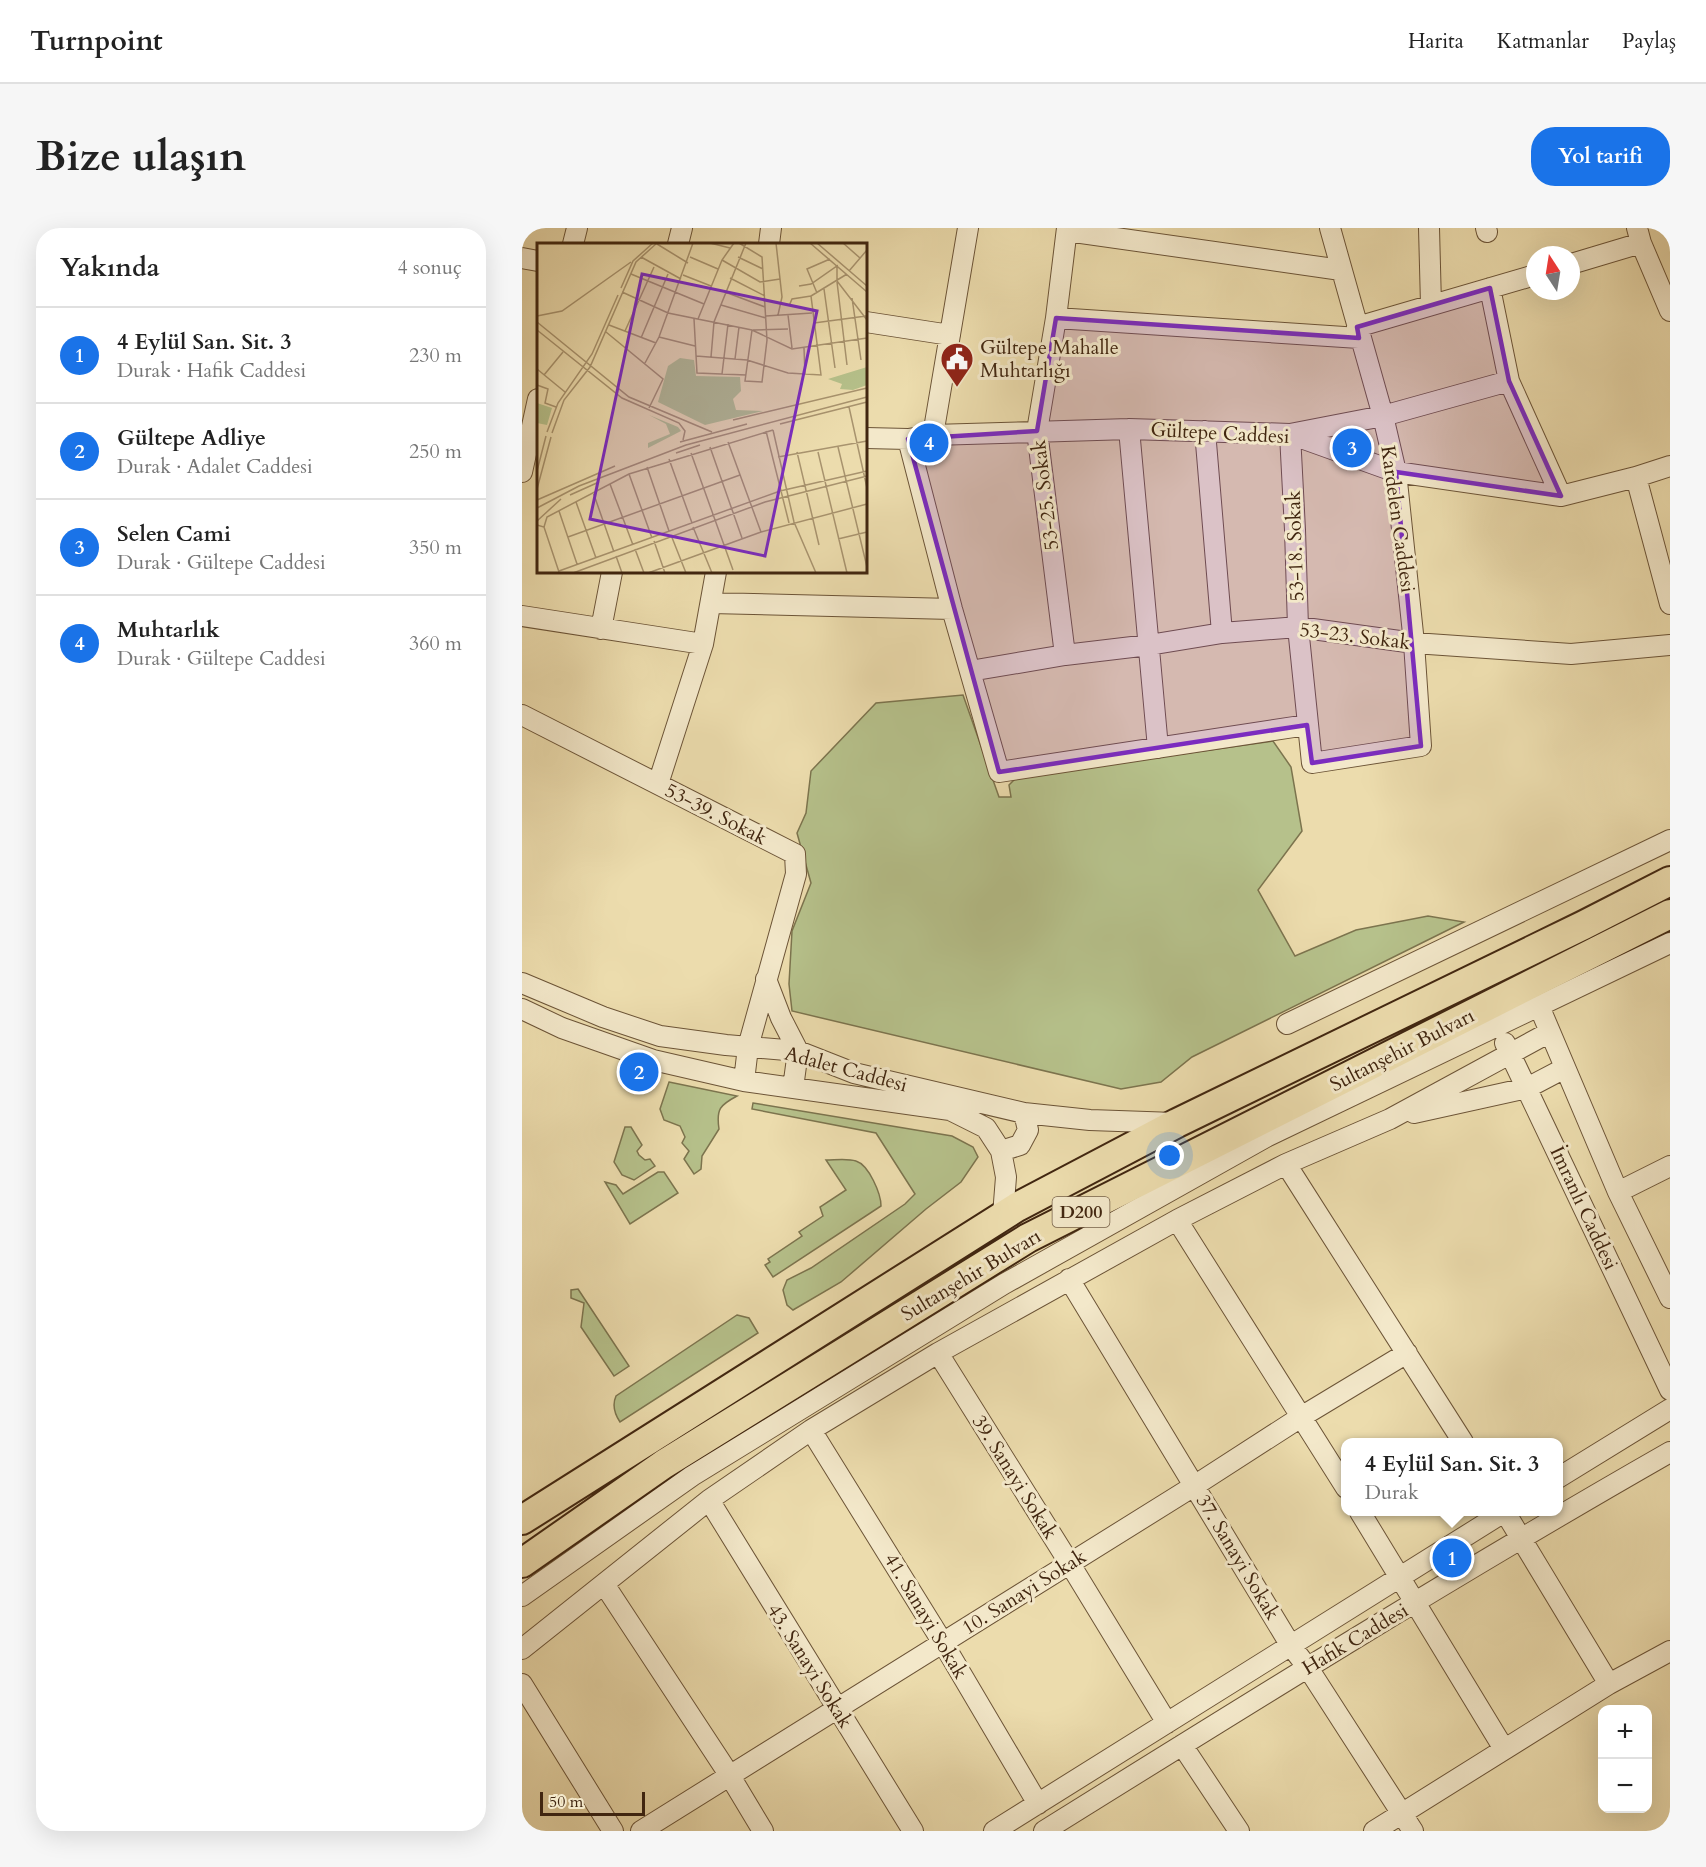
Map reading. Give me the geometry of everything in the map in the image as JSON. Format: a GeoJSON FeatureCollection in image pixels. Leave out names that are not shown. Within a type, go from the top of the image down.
{"type":"FeatureCollection","features":[{"type":"Feature","properties":{"kind":"highway","name":"Sultanşehir Bulvarı"},"geometry":{"type":"LineString","coordinates":[[522,1520],[1003,1215],[1177,1123],[1584,926],[1670,881]]}},
{"type":"Feature","properties":{"kind":"highway","name":"Sultanşehir Bulvarı"},"geometry":{"type":"LineString","coordinates":[[522,1563],[664,1464],[1028,1238],[1670,914]]}},
{"type":"Feature","properties":{"kind":"street"},"geometry":{"type":"LineString","coordinates":[[573,243],[577,228]]}},
{"type":"Feature","properties":{"kind":"street"},"geometry":{"type":"LineString","coordinates":[[678,243],[681,228]]}},
{"type":"Feature","properties":{"kind":"street"},"geometry":{"type":"LineString","coordinates":[[769,243],[771,228]]}},
{"type":"Feature","properties":{"kind":"street"},"geometry":{"type":"LineString","coordinates":[[933,435],[968,228]]}},
{"type":"Feature","properties":{"kind":"street","name":"Kardelen Caddesi"},"geometry":{"type":"LineString","coordinates":[[1330,228],[1383,416],[1396,472],[1414,644],[1421,746]]}},
{"type":"Feature","properties":{"kind":"street"},"geometry":{"type":"LineString","coordinates":[[1429,228],[1431,305]]}},
{"type":"Feature","properties":{"kind":"street"},"geometry":{"type":"LineString","coordinates":[[1067,229],[1341,270]]}},
{"type":"Feature","properties":{"kind":"street","name":"53-25. Sokak"},"geometry":{"type":"LineString","coordinates":[[1065,655],[1037,431],[1056,318],[1067,229]]}},
{"type":"Feature","properties":{"kind":"street"},"geometry":{"type":"LineString","coordinates":[[1580,260],[1639,235],[1669,307]]}},
{"type":"Feature","properties":{"kind":"street"},"geometry":{"type":"LineString","coordinates":[[522,258],[537,261]]}},
{"type":"Feature","properties":{"kind":"street"},"geometry":{"type":"LineString","coordinates":[[1056,318],[1358,333],[1431,305],[1526,278]]}},
{"type":"Feature","properties":{"kind":"street"},"geometry":{"type":"LineString","coordinates":[[1490,288],[1509,381],[1561,496]]}},
{"type":"Feature","properties":{"kind":"street"},"geometry":{"type":"LineString","coordinates":[[867,322],[950,335]]}},
{"type":"Feature","properties":{"kind":"street"},"geometry":{"type":"LineString","coordinates":[[1290,434],[1383,416],[1509,381]]}},
{"type":"Feature","properties":{"kind":"street"},"geometry":{"type":"LineString","coordinates":[[522,390],[537,393]]}},
{"type":"Feature","properties":{"kind":"street"},"geometry":{"type":"LineString","coordinates":[[522,472],[537,404]]}},
{"type":"Feature","properties":{"kind":"street"},"geometry":{"type":"LineString","coordinates":[[1129,429],[1158,748]]}},
{"type":"Feature","properties":{"kind":"street","name":"Gültepe Caddesi"},"geometry":{"type":"LineString","coordinates":[[867,438],[908,439],[933,435],[1129,429],[1290,434],[1396,472],[1561,496],[1670,466]]}},
{"type":"Feature","properties":{"kind":"street"},"geometry":{"type":"LineString","coordinates":[[1205,431],[1222,633]]}},
{"type":"Feature","properties":{"kind":"street","name":"53-18. Sokak"},"geometry":{"type":"LineString","coordinates":[[1290,434],[1298,627],[1312,763],[1421,746]]}},
{"type":"Feature","properties":{"kind":"street"},"geometry":{"type":"LineString","coordinates":[[908,439],[952,609],[999,772],[1307,725]]}},
{"type":"Feature","properties":{"kind":"street"},"geometry":{"type":"LineString","coordinates":[[1636,477],[1670,604]]}},
{"type":"Feature","properties":{"kind":"street"},"geometry":{"type":"LineString","coordinates":[[601,629],[612,573]]}},
{"type":"Feature","properties":{"kind":"street"},"geometry":{"type":"LineString","coordinates":[[658,784],[703,644],[716,573]]}},
{"type":"Feature","properties":{"kind":"street"},"geometry":{"type":"LineString","coordinates":[[711,603],[952,609]]}},
{"type":"Feature","properties":{"kind":"street"},"geometry":{"type":"LineString","coordinates":[[522,616],[703,644]]}},
{"type":"Feature","properties":{"kind":"street","name":"53-23. Sokak"},"geometry":{"type":"LineString","coordinates":[[970,671],[1222,633],[1298,627],[1414,644],[1571,654],[1670,645]]}},
{"type":"Feature","properties":{"kind":"street","name":"53-39. Sokak"},"geometry":{"type":"LineString","coordinates":[[522,715],[795,854],[796,874],[748,1047],[744,1081]]}},
{"type":"Feature","properties":{"kind":"street"},"geometry":{"type":"LineString","coordinates":[[1287,1023],[1670,840]]}},
{"type":"Feature","properties":{"kind":"street"},"geometry":{"type":"LineString","coordinates":[[522,1596],[692,1476],[1004,1284],[1268,1136],[1670,943]]}},
{"type":"Feature","properties":{"kind":"street"},"geometry":{"type":"LineString","coordinates":[[766,980],[781,1018],[798,1051],[794,1088]]}},
{"type":"Feature","properties":{"kind":"street","name":"Adalet Caddesi"},"geometry":{"type":"LineString","coordinates":[[522,983],[603,1017],[660,1036],[798,1051],[854,1073],[1024,1113],[1090,1120],[1177,1123]]}},
{"type":"Feature","properties":{"kind":"street","name":"İmranlı Caddesi"},"geometry":{"type":"LineString","coordinates":[[1539,1006],[1618,1192],[1670,1298]]}},
{"type":"Feature","properties":{"kind":"street","name":"Adalet Caddesi"},"geometry":{"type":"LineString","coordinates":[[522,1009],[562,1028],[653,1060],[744,1081],[950,1110],[986,1128],[1001,1151],[1006,1177],[1003,1215]]}},
{"type":"Feature","properties":{"kind":"street","name":"İmranlı Caddesi"},"geometry":{"type":"LineString","coordinates":[[1497,1027],[1670,1390]]}},
{"type":"Feature","properties":{"kind":"street"},"geometry":{"type":"LineString","coordinates":[[522,1649],[708,1500],[811,1431],[938,1353],[1178,1220],[1286,1164],[1390,1119],[1550,1032]]}},
{"type":"Feature","properties":{"kind":"street"},"geometry":{"type":"LineString","coordinates":[[1390,1119],[1527,1088],[1565,1068]]}},
{"type":"Feature","properties":{"kind":"street"},"geometry":{"type":"LineString","coordinates":[[1001,1151],[1020,1145],[1028,1130],[1024,1113]]}},
{"type":"Feature","properties":{"kind":"street"},"geometry":{"type":"LineString","coordinates":[[1286,1164],[1460,1438]]}},
{"type":"Feature","properties":{"kind":"street"},"geometry":{"type":"LineString","coordinates":[[1618,1192],[1670,1166]]}},
{"type":"Feature","properties":{"kind":"street"},"geometry":{"type":"LineString","coordinates":[[1178,1220],[1341,1480]]}},
{"type":"Feature","properties":{"kind":"street","name":"37. Sanayi Sokak"},"geometry":{"type":"LineString","coordinates":[[1069,1279],[1291,1646],[1308,1668],[1413,1831]]}},
{"type":"Feature","properties":{"kind":"street","name":"39. Sanayi Sokak"},"geometry":{"type":"LineString","coordinates":[[938,1353],[1167,1723]]}},
{"type":"Feature","properties":{"kind":"street","name":"10. Sanayi Sokak"},"geometry":{"type":"LineString","coordinates":[[641,1831],[1301,1417],[1407,1353]]}},
{"type":"Feature","properties":{"kind":"street"},"geometry":{"type":"LineString","coordinates":[[1563,1475],[1670,1408]]}},
{"type":"Feature","properties":{"kind":"street","name":"41. Sanayi Sokak"},"geometry":{"type":"LineString","coordinates":[[811,1431],[943,1643],[1038,1804]]}},
{"type":"Feature","properties":{"kind":"street","name":"Hafik Caddesi"},"geometry":{"type":"LineString","coordinates":[[1563,1515],[1670,1452]]}},
{"type":"Feature","properties":{"kind":"street","name":"43. Sanayi Sokak"},"geometry":{"type":"LineString","coordinates":[[708,1500],[913,1831]]}},
{"type":"Feature","properties":{"kind":"street"},"geometry":{"type":"LineString","coordinates":[[1362,1516],[1504,1749]]}},
{"type":"Feature","properties":{"kind":"street","name":"Hafik Caddesi"},"geometry":{"type":"LineString","coordinates":[[994,1831],[1498,1516]]}},
{"type":"Feature","properties":{"kind":"street"},"geometry":{"type":"LineString","coordinates":[[1507,1516],[1609,1684]]}},
{"type":"Feature","properties":{"kind":"street","name":"Hafik Caddesi"},"geometry":{"type":"LineString","coordinates":[[1051,1829],[1182,1745],[1561,1516]]}},
{"type":"Feature","properties":{"kind":"street"},"geometry":{"type":"LineString","coordinates":[[604,1584],[730,1776],[763,1831]]}},
{"type":"Feature","properties":{"kind":"street"},"geometry":{"type":"LineString","coordinates":[[1374,1831],[1609,1684],[1670,1651]]}},
{"type":"Feature","properties":{"kind":"street"},"geometry":{"type":"LineString","coordinates":[[522,1684],[613,1831]]}},
{"type":"Feature","properties":{"kind":"street"},"geometry":{"type":"LineString","coordinates":[[1182,1745],[1239,1831]]}},
{"type":"Feature","properties":{"kind":"highlighted area"},"geometry":{"type":"Polygon","coordinates":[[[1490,288],[1509,381],[1561,496],[1396,472],[1421,746],[1312,763],[1307,725],[999,772],[908,439],[1037,431],[1056,318],[1359,338],[1357,327],[1490,288]]]}},
{"type":"Feature","properties":{"kind":"green space"},"geometry":{"type":"Polygon","coordinates":[[[963,695],[999,797],[1011,797],[1009,785],[1017,777],[1273,741],[1291,767],[1302,831],[1258,890],[1295,956],[1356,930],[1428,916],[1464,922],[1192,1057],[1161,1082],[1121,1089],[792,1011],[789,984],[792,931],[811,883],[797,833],[806,813],[811,771],[876,703],[963,695]]]}},
{"type":"Feature","properties":{"kind":"green space"},"geometry":{"type":"Polygon","coordinates":[[[669,1082],[737,1096],[720,1108],[719,1129],[702,1156],[701,1169],[694,1174],[684,1159],[689,1151],[682,1143],[685,1137],[680,1126],[664,1120],[660,1109],[669,1082]]]}},
{"type":"Feature","properties":{"kind":"green space"},"geometry":{"type":"Polygon","coordinates":[[[753,1103],[952,1136],[973,1147],[978,1157],[961,1182],[841,1282],[793,1310],[787,1305],[783,1290],[787,1280],[811,1268],[905,1204],[915,1194],[876,1133],[752,1109],[753,1103]]]}},
{"type":"Feature","properties":{"kind":"green space"},"geometry":{"type":"Polygon","coordinates":[[[625,1127],[631,1127],[642,1145],[637,1151],[639,1155],[645,1160],[650,1159],[655,1166],[634,1180],[622,1175],[614,1162],[625,1127]]]}},
{"type":"Feature","properties":{"kind":"green space"},"geometry":{"type":"Polygon","coordinates":[[[826,1160],[849,1160],[861,1164],[873,1180],[881,1206],[773,1277],[765,1265],[770,1262],[768,1259],[802,1236],[799,1232],[823,1216],[820,1207],[846,1190],[826,1160]]]}},
{"type":"Feature","properties":{"kind":"green space"},"geometry":{"type":"Polygon","coordinates":[[[658,1172],[664,1172],[678,1193],[630,1224],[605,1182],[616,1185],[623,1194],[658,1172]]]}},
{"type":"Feature","properties":{"kind":"green space"},"geometry":{"type":"Polygon","coordinates":[[[578,1289],[629,1366],[614,1376],[581,1327],[584,1303],[571,1298],[571,1290],[578,1289]]]}},
{"type":"Feature","properties":{"kind":"green space"},"geometry":{"type":"Polygon","coordinates":[[[737,1315],[749,1318],[758,1333],[620,1422],[614,1409],[616,1396],[737,1315]]]}},
{"type":"Feature","properties":{"kind":"place","name":"Gültepe Mahalle Muhtarlığı"},"geometry":{"type":"Point","coordinates":[957,388]}},
{"type":"Feature","properties":{"kind":"place","name":"Muhtarlık"},"geometry":{"type":"Point","coordinates":[929,443]}},
{"type":"Feature","properties":{"kind":"place","name":"Selen Cami"},"geometry":{"type":"Point","coordinates":[1352,448]}},
{"type":"Feature","properties":{"kind":"place","name":"Gültepe Adliye"},"geometry":{"type":"Point","coordinates":[639,1072]}},
{"type":"Feature","properties":{"kind":"place","name":"4 Eylül San. Sit. 3"},"geometry":{"type":"Point","coordinates":[1452,1558]}}]}
